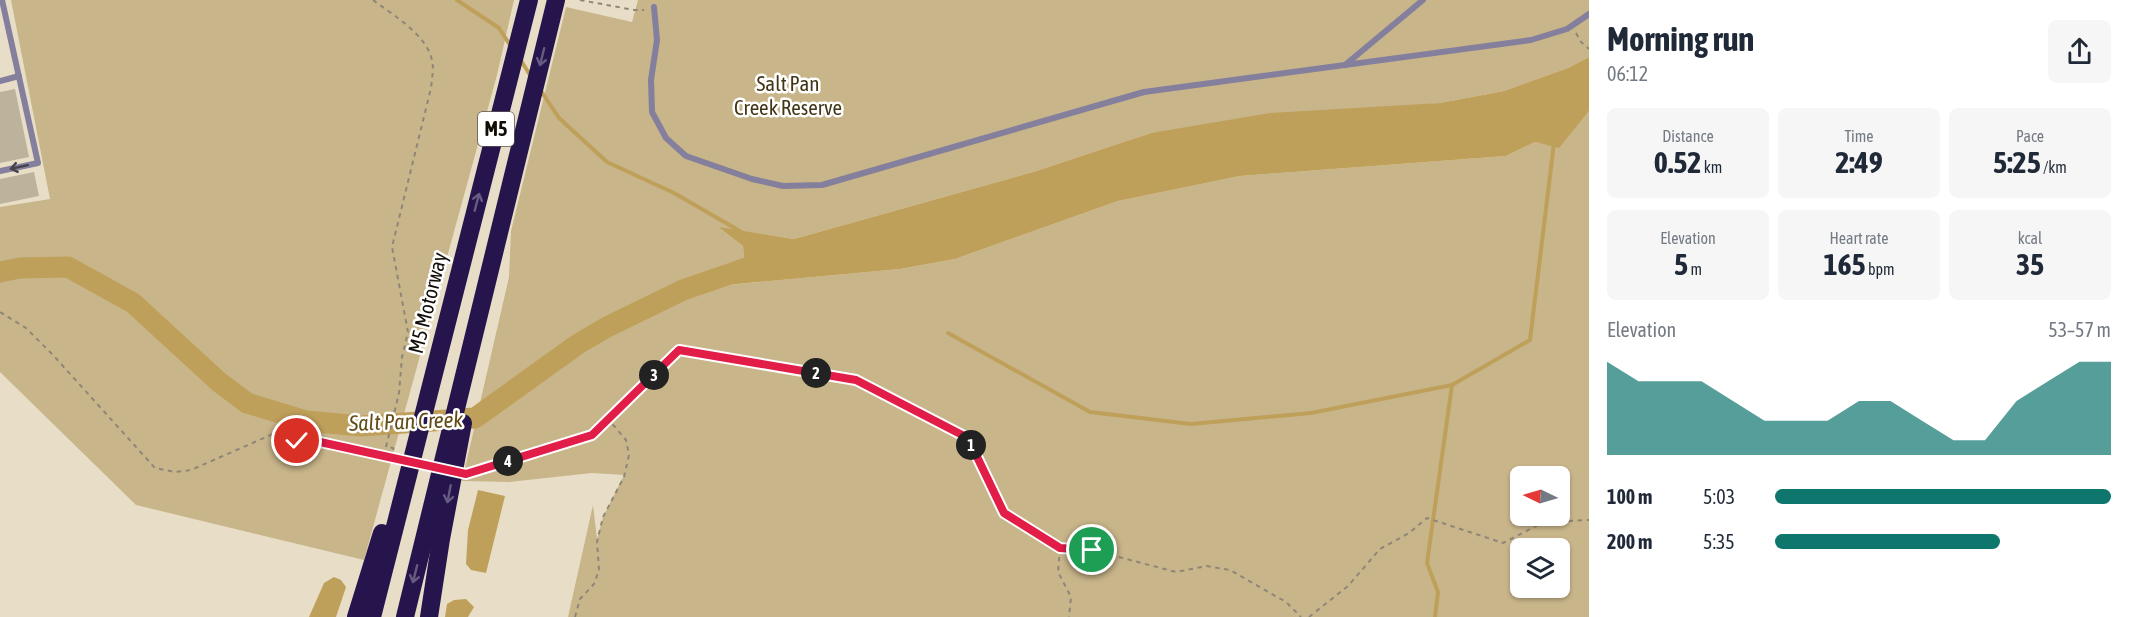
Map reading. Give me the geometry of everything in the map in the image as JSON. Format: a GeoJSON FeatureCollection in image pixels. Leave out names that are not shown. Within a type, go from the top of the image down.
{"type":"FeatureCollection","features":[{"type":"Feature","properties":{"kind":"highway","name":"M5 Motorway"},"geometry":{"type":"LineString","coordinates":[[372,617],[389,527],[530,0]]}},
{"type":"Feature","properties":{"kind":"highway","name":"M5"},"geometry":{"type":"LineString","coordinates":[[433,537],[493,250],[556,0]]}},
{"type":"Feature","properties":{"kind":"highway","name":"M5"},"geometry":{"type":"LineString","coordinates":[[356,617],[389,527]]}},
{"type":"Feature","properties":{"kind":"highway"},"geometry":{"type":"LineString","coordinates":[[405,617],[433,537]]}},
{"type":"Feature","properties":{"kind":"highway"},"geometry":{"type":"LineString","coordinates":[[429,617],[433,537]]}},
{"type":"Feature","properties":{"kind":"lane"},"geometry":{"type":"LineString","coordinates":[[0,171],[38,163],[19,76],[2,15],[2,0]]}},
{"type":"Feature","properties":{"kind":"lane"},"geometry":{"type":"LineString","coordinates":[[1344,66],[1423,0]]}},
{"type":"Feature","properties":{"kind":"lane"},"geometry":{"type":"LineString","coordinates":[[654,7],[657,40],[651,80],[652,112],[666,138],[686,156],[752,180],[783,186],[822,184],[1144,92],[1522,41],[1571,26],[1589,14]]}},
{"type":"Feature","properties":{"kind":"lane"},"geometry":{"type":"LineString","coordinates":[[0,81],[19,76]]}},
{"type":"Feature","properties":{"kind":"path"},"geometry":{"type":"LineString","coordinates":[[373,0],[414,33],[428,48],[434,69],[392,247],[408,332],[402,357],[399,393],[386,447],[393,448],[394,451],[392,453],[385,451],[384,456]]}},
{"type":"Feature","properties":{"kind":"path"},"geometry":{"type":"LineString","coordinates":[[580,0],[634,10],[654,7]]}},
{"type":"Feature","properties":{"kind":"path"},"geometry":{"type":"LineString","coordinates":[[1571,26],[1581,42],[1589,49]]}},
{"type":"Feature","properties":{"kind":"path"},"geometry":{"type":"LineString","coordinates":[[0,312],[26,328],[53,355],[155,468],[175,472],[191,470],[273,434],[284,438],[311,440],[396,458]]}},
{"type":"Feature","properties":{"kind":"path"},"geometry":{"type":"LineString","coordinates":[[466,474],[592,435],[679,350],[856,380],[968,438],[1004,513],[1060,548],[1092,550],[1176,572],[1207,566],[1230,570],[1286,602],[1301,617]]}},
{"type":"Feature","properties":{"kind":"path"},"geometry":{"type":"LineString","coordinates":[[576,617],[580,599],[594,584],[599,570],[597,542],[603,517],[624,477],[629,455],[626,440],[609,420]]}},
{"type":"Feature","properties":{"kind":"path"},"geometry":{"type":"LineString","coordinates":[[1309,617],[1348,586],[1380,549],[1409,533],[1427,518],[1503,543],[1544,522],[1589,520]]}},
{"type":"Feature","properties":{"kind":"path"},"geometry":{"type":"LineString","coordinates":[[1060,548],[1058,572],[1071,597],[1069,617]]}},
{"type":"Feature","properties":{"kind":"green space"},"geometry":{"type":"Polygon","coordinates":[[[11,0],[514,0],[497,75],[364,560],[136,505],[0,372],[0,207],[50,199],[11,0]]]}},
{"type":"Feature","properties":{"kind":"green space","name":"Salt Pan Creek Reserve"},"geometry":{"type":"Polygon","coordinates":[[[638,0],[1589,0],[1589,57],[1568,68],[1504,91],[1440,103],[1151,133],[1033,172],[794,239],[719,228],[743,246],[745,270],[728,285],[900,269],[955,259],[1118,201],[1240,176],[1506,156],[1535,142],[1558,147],[1589,111],[1589,617],[568,617],[593,505],[597,539],[603,517],[624,475],[592,473],[509,482],[462,481],[509,277],[511,231],[566,7],[632,22],[638,0]]]}},
{"type":"Feature","properties":{"kind":"shaded area"},"geometry":{"type":"Polygon","coordinates":[[[1589,57],[1589,111],[1559,148],[1535,142],[1506,156],[1240,176],[1118,201],[955,259],[900,269],[727,285],[745,270],[743,246],[718,227],[794,239],[1033,172],[1151,133],[1270,113],[1440,103],[1504,91],[1568,68],[1589,57]]]}},
{"type":"Feature","properties":{"kind":"shaded area"},"geometry":{"type":"Polygon","coordinates":[[[478,490],[505,496],[486,573],[471,570],[466,564],[468,530],[478,490]]]}},
{"type":"Feature","properties":{"kind":"shaded area"},"geometry":{"type":"Polygon","coordinates":[[[334,577],[341,580],[346,587],[336,617],[309,617],[324,583],[334,577]]]}},
{"type":"Feature","properties":{"kind":"shaded area"},"geometry":{"type":"Polygon","coordinates":[[[466,599],[474,607],[468,617],[445,617],[447,604],[454,600],[466,599]]]}},
{"type":"Feature","properties":{"kind":"building"},"geometry":{"type":"Polygon","coordinates":[[[15,89],[29,157],[0,163],[0,92],[15,89]]]}},
{"type":"Feature","properties":{"kind":"building"},"geometry":{"type":"Polygon","coordinates":[[[34,172],[39,196],[0,204],[0,179],[34,172]]]}},
{"type":"Feature","properties":{"kind":"waterway"},"geometry":{"type":"LineString","coordinates":[[457,0],[499,28],[510,45]]}},
{"type":"Feature","properties":{"kind":"waterway"},"geometry":{"type":"LineString","coordinates":[[520,59],[530,75]]}},
{"type":"Feature","properties":{"kind":"waterway"},"geometry":{"type":"LineString","coordinates":[[541,91],[559,118],[607,162],[674,193],[745,234]]}},
{"type":"Feature","properties":{"kind":"waterway"},"geometry":{"type":"LineString","coordinates":[[948,333],[1090,412],[1191,424],[1311,413],[1452,385],[1530,340],[1554,143]]}},
{"type":"Feature","properties":{"kind":"waterway","name":"Salt Pan Creek"},"geometry":{"type":"LineString","coordinates":[[0,272],[20,268],[68,267],[133,303],[219,382],[247,403],[306,421],[361,426],[475,418],[578,344],[607,327],[683,290],[770,260]]}},
{"type":"Feature","properties":{"kind":"waterway"},"geometry":{"type":"LineString","coordinates":[[1435,617],[1438,592],[1427,563],[1452,385]]}},
{"type":"Feature","properties":{"kind":"route"},"geometry":{"type":"LineString","coordinates":[[297,441],[311,440],[466,474],[592,435],[679,350],[856,380],[968,438],[1004,513],[1060,548],[1092,550]]}}]}
